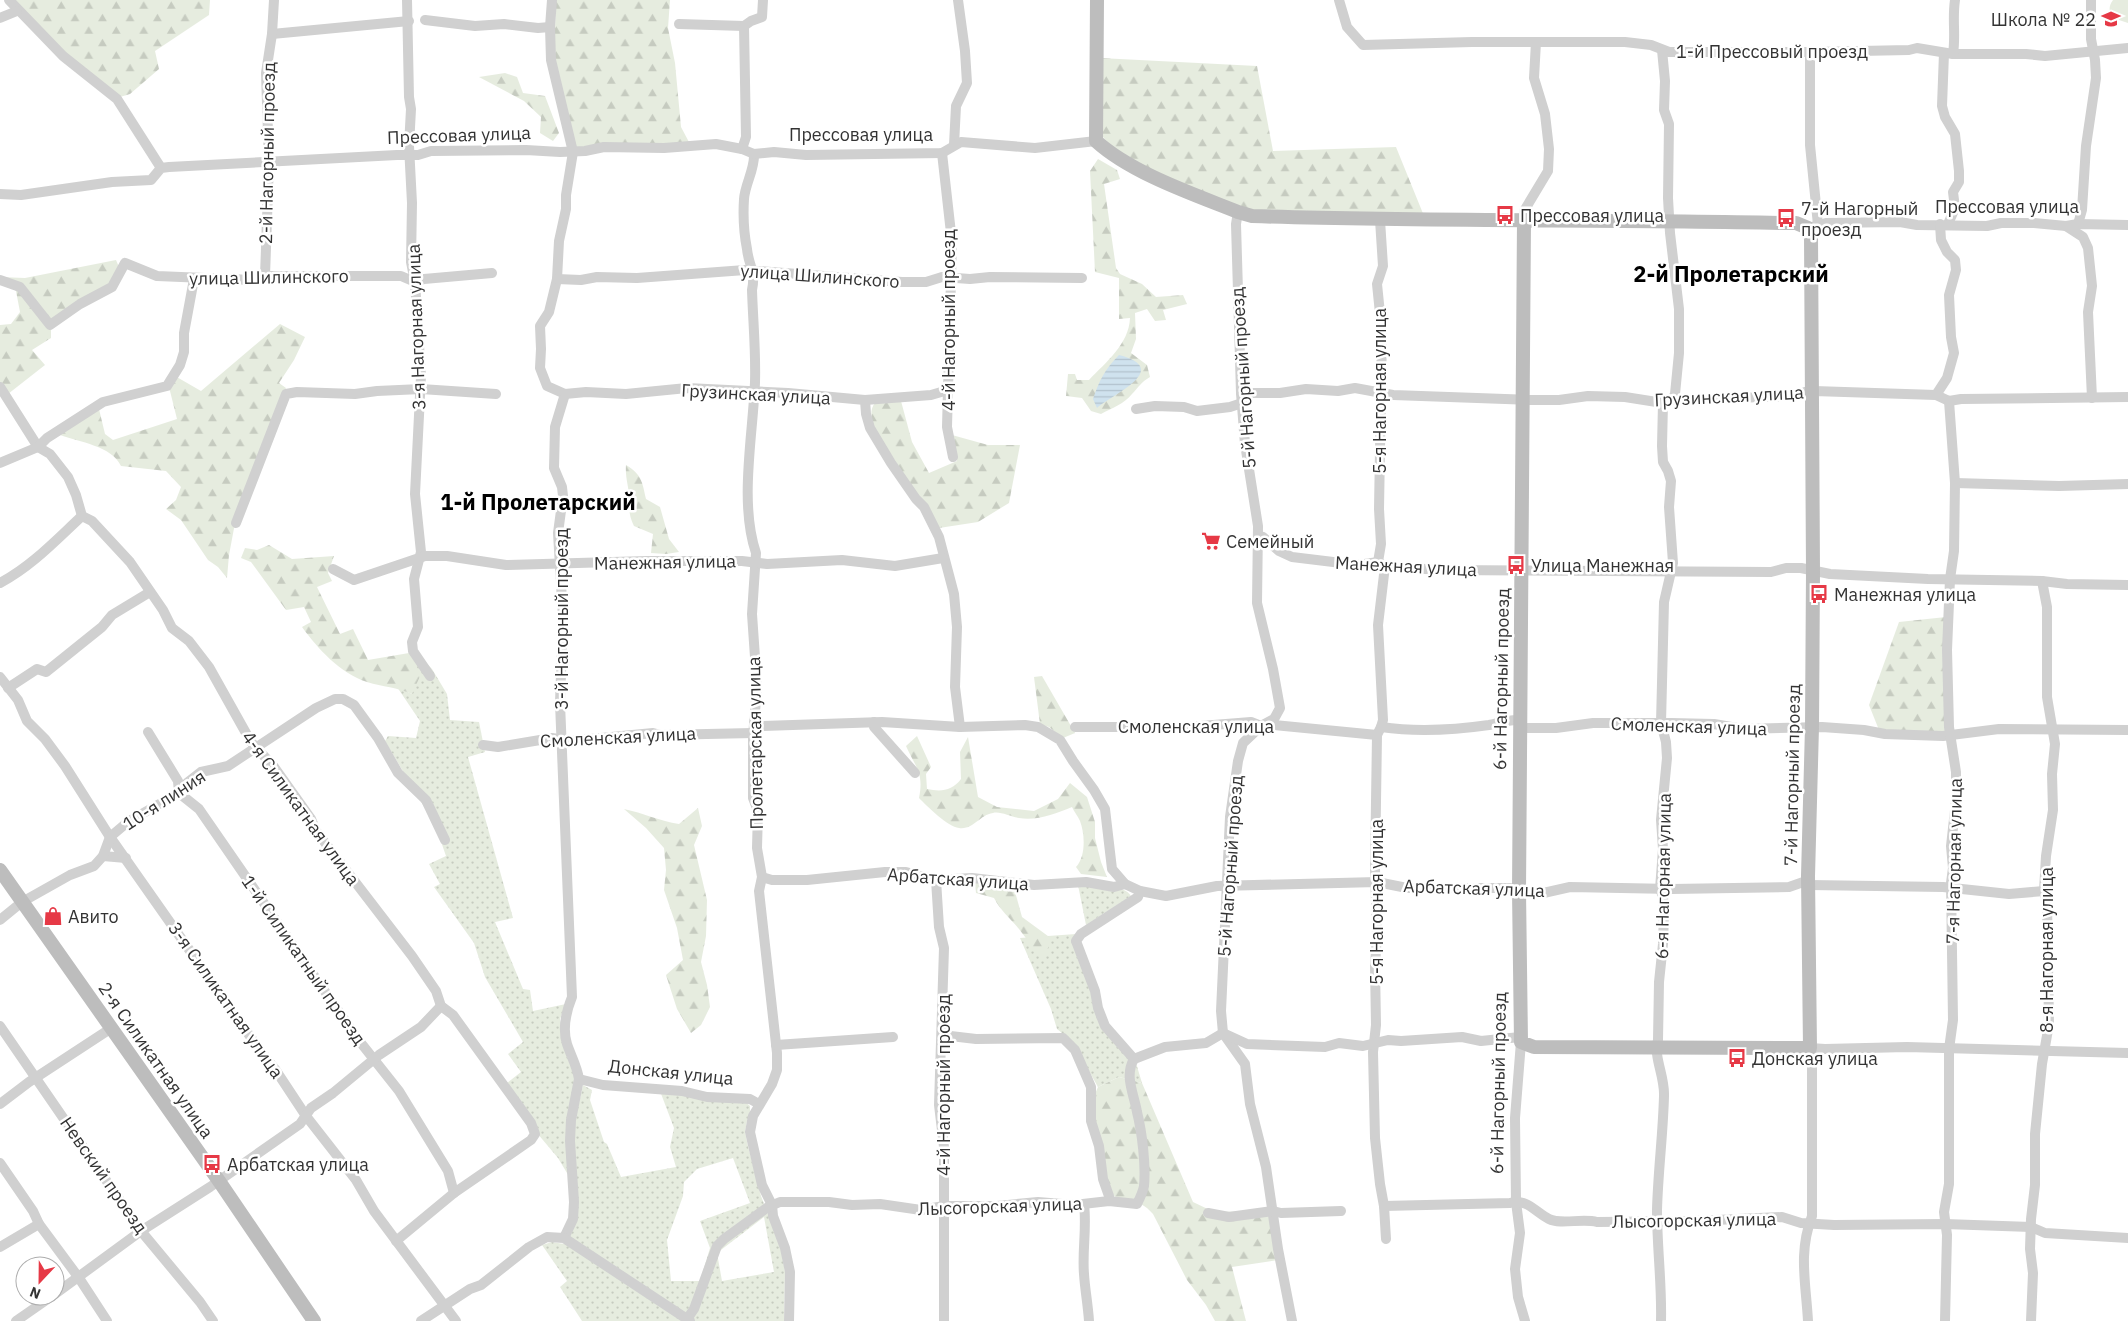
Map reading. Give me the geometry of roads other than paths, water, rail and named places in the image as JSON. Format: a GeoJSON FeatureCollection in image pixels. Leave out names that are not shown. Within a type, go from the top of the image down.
{"type":"FeatureCollection","features":[{"type":"Feature","properties":{"kind":"street"},"geometry":{"type":"LineString","coordinates":[[0,194],[21,195],[112,182],[151,180],[161,168],[117,99],[63,56],[17,11],[9,0]]}},
{"type":"Feature","properties":{"kind":"street","name":"2-й Нагорный проезд"},"geometry":{"type":"LineString","coordinates":[[265,276],[269,163],[266,73],[272,34],[274,0]]}},
{"type":"Feature","properties":{"kind":"street","name":"3-я Нагорная улица"},"geometry":{"type":"LineString","coordinates":[[407,0],[409,97],[411,109],[409,156],[412,203],[411,262],[415,282],[421,389],[415,487],[421,552],[414,580],[418,628],[412,642],[413,651],[430,676]]}},
{"type":"Feature","properties":{"kind":"street"},"geometry":{"type":"LineString","coordinates":[[552,0],[550,27],[551,60],[573,152],[566,195],[566,209],[559,241],[557,279],[549,312],[540,326],[540,368],[546,386],[564,394]]}},
{"type":"Feature","properties":{"kind":"street"},"geometry":{"type":"LineString","coordinates":[[679,24],[744,26],[750,21],[762,17],[763,0]]}},
{"type":"Feature","properties":{"kind":"street"},"geometry":{"type":"LineString","coordinates":[[954,145],[956,106],[966,87],[965,51],[958,0]]}},
{"type":"Feature","properties":{"kind":"street"},"geometry":{"type":"LineString","coordinates":[[1096,141],[1097,0]]}},
{"type":"Feature","properties":{"kind":"street","name":"1-й Прессовый проезд"},"geometry":{"type":"LineString","coordinates":[[1339,0],[1347,27],[1363,45],[1372,46],[1624,42],[1651,46],[1669,52],[1810,52],[1909,50],[1917,48],[1949,53],[2044,56],[2128,48]]}},
{"type":"Feature","properties":{"kind":"street"},"geometry":{"type":"LineString","coordinates":[[1936,395],[1947,378],[1954,353],[1951,337],[1950,295],[1956,270],[1955,260],[1947,252],[1941,240],[1944,224],[1955,208],[1953,192],[1958,182],[1959,171],[1955,134],[1945,117],[1942,106],[1949,53],[1956,32],[1952,20],[1955,0]]}},
{"type":"Feature","properties":{"kind":"street"},"geometry":{"type":"LineString","coordinates":[[2078,224],[2082,210],[2086,146],[2096,78],[2094,50],[2091,39],[2091,0]]}},
{"type":"Feature","properties":{"kind":"street"},"geometry":{"type":"LineString","coordinates":[[0,18],[17,11]]}},
{"type":"Feature","properties":{"kind":"street"},"geometry":{"type":"LineString","coordinates":[[425,20],[475,26],[504,24],[538,28],[550,27]]}},
{"type":"Feature","properties":{"kind":"street"},"geometry":{"type":"LineString","coordinates":[[272,34],[408,21]]}},
{"type":"Feature","properties":{"kind":"street"},"geometry":{"type":"LineString","coordinates":[[742,149],[746,137],[744,26]]}},
{"type":"Feature","properties":{"kind":"street","name":"6-й Нагорный проезд"},"geometry":{"type":"LineString","coordinates":[[1525,1321],[1516,1284],[1520,1223],[1516,1202],[1515,1118],[1520,1040],[1519,724],[1524,211],[1548,171],[1549,149],[1545,114],[1534,78],[1536,42]]}},
{"type":"Feature","properties":{"kind":"street","name":"6-я Нагорная улица"},"geometry":{"type":"LineString","coordinates":[[1661,1321],[1662,1288],[1658,1262],[1657,1221],[1665,1094],[1662,1070],[1656,1048],[1658,1040],[1659,982],[1664,936],[1663,904],[1660,889],[1663,849],[1661,820],[1667,758],[1666,742],[1661,723],[1664,602],[1673,563],[1669,506],[1671,481],[1663,462],[1667,402],[1675,394],[1679,353],[1679,309],[1669,220],[1669,124],[1664,110],[1665,81],[1662,50]]}},
{"type":"Feature","properties":{"kind":"street","name":"7-й Нагорный проезд"},"geometry":{"type":"LineString","coordinates":[[1808,1321],[1804,1293],[1803,1255],[1812,1216],[1809,883],[1814,391],[1810,52]]}},
{"type":"Feature","properties":{"kind":"street","name":"Прессовая улица"},"geometry":{"type":"LineString","coordinates":[[161,168],[397,155],[409,156],[431,151],[573,152],[604,147],[664,148],[716,144],[742,149],[754,154],[774,152],[806,155],[834,153],[942,153],[960,142],[1035,148],[1096,141],[1107,151],[1144,172],[1238,212],[1252,216],[1380,220],[1669,220],[1796,223],[1813,227],[1826,223],[1900,222],[1987,226],[2001,223],[2034,222],[2066,226],[2078,224],[2128,225]]}},
{"type":"Feature","properties":{"kind":"street","name":"4-й Нагорный проезд"},"geometry":{"type":"LineString","coordinates":[[942,153],[952,242],[947,427],[953,457]]}},
{"type":"Feature","properties":{"kind":"street","name":"Пролетарская улица"},"geometry":{"type":"LineString","coordinates":[[754,154],[754,160],[746,183],[744,199],[747,250],[754,271],[752,290],[754,392],[748,464],[748,499],[757,562],[752,614],[756,686],[753,728],[753,798],[758,811],[758,848],[762,878],[759,891],[776,1045],[777,1070],[772,1084],[753,1116],[750,1132],[762,1185],[772,1205],[773,1216],[785,1248],[790,1272],[789,1321]]}},
{"type":"Feature","properties":{"kind":"street","name":"5-й Нагорный проезд"},"geometry":{"type":"LineString","coordinates":[[1223,1032],[1221,1011],[1232,794],[1243,743],[1261,726],[1274,719],[1280,708],[1273,669],[1257,603],[1258,536],[1245,444],[1241,398],[1236,233],[1238,212]]}},
{"type":"Feature","properties":{"kind":"street","name":"5-я Нагорная улица"},"geometry":{"type":"LineString","coordinates":[[1380,220],[1383,266],[1378,284],[1382,333],[1379,508],[1382,564],[1378,625],[1382,680],[1379,731],[1375,1044],[1373,1052],[1375,1138],[1384,1206],[1386,1238]]}},
{"type":"Feature","properties":{"kind":"street"},"geometry":{"type":"LineString","coordinates":[[2066,226],[2083,237],[2088,248],[2092,286],[2088,312],[2092,398]]}},
{"type":"Feature","properties":{"kind":"street","name":"улица Шилинского"},"geometry":{"type":"LineString","coordinates":[[0,280],[20,286],[50,324],[80,304],[112,287],[125,264],[157,276],[194,279],[204,277],[253,280],[265,276],[402,276],[415,282],[424,279],[492,273]]}},
{"type":"Feature","properties":{"kind":"street","name":"улица Шилинского"},"geometry":{"type":"LineString","coordinates":[[557,279],[636,278],[699,272],[754,271],[902,282],[926,282],[942,277],[970,279],[990,277],[1082,278]]}},
{"type":"Feature","properties":{"kind":"street"},"geometry":{"type":"LineString","coordinates":[[0,463],[38,447],[47,438],[103,402],[166,386],[180,365],[184,352],[184,332],[194,279]]}},
{"type":"Feature","properties":{"kind":"street"},"geometry":{"type":"LineString","coordinates":[[0,387],[38,447],[50,454],[68,477],[82,516],[52,546],[21,571],[0,583]]}},
{"type":"Feature","properties":{"kind":"street","name":"Грузинская улица"},"geometry":{"type":"LineString","coordinates":[[564,394],[586,392],[626,394],[687,388],[865,400],[931,395],[948,390]]}},
{"type":"Feature","properties":{"kind":"street","name":"Грузинская улица"},"geometry":{"type":"LineString","coordinates":[[1136,409],[1155,406],[1184,407],[1197,411],[1230,407],[1241,398],[1306,389],[1338,391],[1355,388],[1393,395],[1559,400],[1588,396],[1625,397],[1667,402],[1796,396],[1814,391],[1936,395],[1949,400],[2128,397]]}},
{"type":"Feature","properties":{"kind":"street"},"geometry":{"type":"LineString","coordinates":[[236,523],[286,394],[297,392],[355,394],[377,390],[421,389],[496,394]]}},
{"type":"Feature","properties":{"kind":"street","name":"3-й Нагорный проезд"},"geometry":{"type":"LineString","coordinates":[[564,394],[555,427],[554,468],[562,487],[563,496],[558,533],[564,617],[560,703],[572,997],[564,1019],[566,1042],[579,1079]]}},
{"type":"Feature","properties":{"kind":"street"},"geometry":{"type":"LineString","coordinates":[[865,400],[870,428],[891,463],[928,513],[939,537],[954,594],[957,627],[955,686],[960,727]]}},
{"type":"Feature","properties":{"kind":"street","name":"7-я Нагорная улица"},"geometry":{"type":"LineString","coordinates":[[1945,1321],[1948,1235],[1944,1212],[1949,1184],[1948,1049],[1953,1020],[1951,888],[1956,772],[1950,736],[1947,650],[1950,579],[1954,551],[1955,483],[1949,400]]}},
{"type":"Feature","properties":{"kind":"street"},"geometry":{"type":"LineString","coordinates":[[1955,483],[2059,486],[2128,484]]}},
{"type":"Feature","properties":{"kind":"street","name":"4-я Силикатная улица"},"geometry":{"type":"LineString","coordinates":[[82,516],[92,521],[130,562],[172,628],[189,641],[209,667],[256,748],[274,767],[311,819],[316,831],[412,956],[436,991],[441,1006],[453,1015],[531,1123],[535,1134],[531,1140],[454,1193]]}},
{"type":"Feature","properties":{"kind":"street","name":"Манежная улица"},"geometry":{"type":"LineString","coordinates":[[1258,536],[1263,537],[1279,551],[1292,557],[1358,565],[1382,564],[1439,570],[1521,572],[1772,572],[1786,568],[1801,568],[1830,574],[2128,585]]}},
{"type":"Feature","properties":{"kind":"street","name":"Манежная улица"},"geometry":{"type":"LineString","coordinates":[[333,569],[354,580],[420,558],[447,556],[506,565],[647,561],[757,562],[767,564],[842,560],[895,566],[943,558]]}},
{"type":"Feature","properties":{"kind":"street","name":"8-я Нагорная улица"},"geometry":{"type":"LineString","coordinates":[[2031,1321],[2033,1273],[2030,1249],[2036,1185],[2035,1134],[2044,1052],[2050,1024],[2047,902],[2044,891],[2046,856],[2053,810],[2053,729],[2049,717],[2047,697],[2047,607],[2042,581]]}},
{"type":"Feature","properties":{"kind":"street"},"geometry":{"type":"LineString","coordinates":[[8,688],[37,669],[46,672],[102,628],[112,615],[150,592]]}},
{"type":"Feature","properties":{"kind":"street","name":"3-я Силикатная улица"},"geometry":{"type":"LineString","coordinates":[[0,677],[18,700],[27,721],[45,739],[65,766],[110,837],[275,1069],[306,1116],[356,1180],[374,1211],[456,1321]]}},
{"type":"Feature","properties":{"kind":"street","name":"10-я линия"},"geometry":{"type":"LineString","coordinates":[[103,856],[110,837],[129,821],[179,793],[187,783],[201,772],[228,766],[316,708],[335,699],[343,699],[354,705],[378,738],[398,773],[426,800],[445,840]]}},
{"type":"Feature","properties":{"kind":"street","name":"Смоленская улица"},"geometry":{"type":"LineString","coordinates":[[1075,727],[1188,727],[1251,722],[1261,726],[1416,731],[1490,725],[1512,720],[1519,724],[1556,728],[1593,723],[1714,724],[1743,729],[1812,727],[1864,730],[1885,734],[1950,736],[1999,729],[2128,730]]}},
{"type":"Feature","properties":{"kind":"street"},"geometry":{"type":"LineString","coordinates":[[874,722],[874,727],[915,773]]}},
{"type":"Feature","properties":{"kind":"street","name":"Смоленская улица"},"geometry":{"type":"LineString","coordinates":[[483,745],[498,747],[552,738],[562,740],[629,737],[653,733],[662,735],[763,726],[874,722],[960,727],[1025,725],[1038,727],[1060,740],[1105,809],[1112,869],[1125,884]]}},
{"type":"Feature","properties":{"kind":"street"},"geometry":{"type":"LineString","coordinates":[[148,732],[178,781],[179,793]]}},
{"type":"Feature","properties":{"kind":"street","name":"1-й Силикатный проезд"},"geometry":{"type":"LineString","coordinates":[[179,793],[199,809],[288,940],[374,1060],[399,1091],[448,1171],[454,1193]]}},
{"type":"Feature","properties":{"kind":"street"},"geometry":{"type":"LineString","coordinates":[[0,920],[22,902],[70,875],[94,866],[103,856],[126,858]]}},
{"type":"Feature","properties":{"kind":"street","name":"2-я Силикатная улица"},"geometry":{"type":"LineString","coordinates":[[0,870],[110,1029],[219,1181],[314,1321]]}},
{"type":"Feature","properties":{"kind":"street","name":"Арбатская улица"},"geometry":{"type":"LineString","coordinates":[[762,878],[772,880],[807,880],[885,872],[906,872],[936,880],[972,878],[1034,885],[1086,882],[1114,887],[1125,884],[1140,892],[1166,896],[1217,886],[1377,882],[1407,888],[1510,888],[1538,894],[1570,887],[1660,889],[1789,887],[1803,880],[1809,883],[1951,888],[2009,894],[2044,891]]}},
{"type":"Feature","properties":{"kind":"street","name":"4-й Нагорный проезд"},"geometry":{"type":"LineString","coordinates":[[936,880],[939,927],[944,948],[939,1105],[944,1148],[944,1321]]}},
{"type":"Feature","properties":{"kind":"street"},"geometry":{"type":"LineString","coordinates":[[1140,892],[1138,896],[1081,934],[1076,942],[1095,990],[1098,1008],[1105,1026],[1134,1059],[1165,1048],[1206,1043],[1223,1032]]}},
{"type":"Feature","properties":{"kind":"street"},"geometry":{"type":"LineString","coordinates":[[65,1288],[141,1231],[219,1181],[300,1124],[311,1108],[421,1027],[441,1006]]}},
{"type":"Feature","properties":{"kind":"street","name":"Невский проезд"},"geometry":{"type":"LineString","coordinates":[[0,1026],[141,1231],[200,1302],[213,1321]]}},
{"type":"Feature","properties":{"kind":"street"},"geometry":{"type":"LineString","coordinates":[[0,1104],[35,1078],[110,1029]]}},
{"type":"Feature","properties":{"kind":"street"},"geometry":{"type":"LineString","coordinates":[[1223,1032],[1247,1044],[1325,1047],[1340,1043],[1363,1046],[1388,1040],[1401,1041],[1462,1037],[1481,1041],[1520,1040],[1534,1047],[1907,1047],[2128,1053]]}},
{"type":"Feature","properties":{"kind":"street"},"geometry":{"type":"LineString","coordinates":[[1223,1032],[1245,1064],[1250,1104],[1266,1167],[1278,1249],[1292,1321]]}},
{"type":"Feature","properties":{"kind":"street"},"geometry":{"type":"LineString","coordinates":[[942,1035],[976,1039],[1063,1038],[1075,1050],[1091,1088],[1091,1121],[1099,1146],[1103,1179],[1109,1201]]}},
{"type":"Feature","properties":{"kind":"street"},"geometry":{"type":"LineString","coordinates":[[776,1045],[893,1037]]}},
{"type":"Feature","properties":{"kind":"street","name":"Лысогорская улица"},"geometry":{"type":"LineString","coordinates":[[688,1320],[694,1309],[717,1246],[772,1205],[780,1202],[829,1202],[852,1206],[880,1204],[921,1210],[944,1206],[997,1206],[1038,1202],[1084,1204],[1109,1201],[1137,1204],[1144,1187],[1144,1170],[1138,1113],[1129,1080],[1130,1066],[1134,1059]]}},
{"type":"Feature","properties":{"kind":"street"},"geometry":{"type":"LineString","coordinates":[[564,1238],[573,1218],[571,1120],[579,1079]]}},
{"type":"Feature","properties":{"kind":"street","name":"Донская улица"},"geometry":{"type":"LineString","coordinates":[[579,1079],[603,1085],[682,1091],[707,1097],[750,1098],[759,1104]]}},
{"type":"Feature","properties":{"kind":"street"},"geometry":{"type":"LineString","coordinates":[[0,1163],[33,1211],[39,1224],[79,1278],[107,1321]]}},
{"type":"Feature","properties":{"kind":"street"},"geometry":{"type":"LineString","coordinates":[[396,1241],[454,1193]]}},
{"type":"Feature","properties":{"kind":"street","name":"Лысогорская улица"},"geometry":{"type":"LineString","coordinates":[[1384,1206],[1516,1202],[1526,1203],[1550,1220],[1657,1221],[1782,1217],[1809,1224],[1945,1224],[2031,1227],[2045,1232],[2128,1238]]}},
{"type":"Feature","properties":{"kind":"street"},"geometry":{"type":"LineString","coordinates":[[1084,1204],[1086,1230],[1084,1275],[1090,1321]]}},
{"type":"Feature","properties":{"kind":"street"},"geometry":{"type":"LineString","coordinates":[[1208,1213],[1229,1217],[1273,1211],[1281,1214],[1341,1211]]}},
{"type":"Feature","properties":{"kind":"street"},"geometry":{"type":"LineString","coordinates":[[0,1247],[39,1224]]}},
{"type":"Feature","properties":{"kind":"street"},"geometry":{"type":"LineString","coordinates":[[421,1321],[470,1289],[481,1284],[529,1247],[547,1237],[564,1238],[688,1320]]}},
{"type":"Feature","properties":{"kind":"street"},"geometry":{"type":"LineString","coordinates":[[16,1321],[38,1306]]}},
{"type":"Feature","properties":{"kind":"water"},"geometry":{"type":"Polygon","coordinates":[[[1119,355],[1134,361],[1141,367],[1140,374],[1134,382],[1097,408],[1093,399],[1098,386],[1106,370],[1119,355]]]}},
{"type":"Feature","properties":{"kind":"place","name":"Школа № 22"},"geometry":{"type":"Point","coordinates":[2111,19]}},
{"type":"Feature","properties":{"kind":"place","name":"Прессовая улица"},"geometry":{"type":"Point","coordinates":[1505,215]}},
{"type":"Feature","properties":{"kind":"place","name":"7-й Нагорный проезд"},"geometry":{"type":"Point","coordinates":[1786,218]}},
{"type":"Feature","properties":{"kind":"place","name":"Семейный"},"geometry":{"type":"Point","coordinates":[1211,541]}},
{"type":"Feature","properties":{"kind":"place","name":"Улица Манежная"},"geometry":{"type":"Point","coordinates":[1516,565]}},
{"type":"Feature","properties":{"kind":"place","name":"Манежная улица"},"geometry":{"type":"Point","coordinates":[1819,594]}},
{"type":"Feature","properties":{"kind":"place","name":"Авито"},"geometry":{"type":"Point","coordinates":[53,916]}},
{"type":"Feature","properties":{"kind":"place","name":"Донская улица"},"geometry":{"type":"Point","coordinates":[1737,1058]}},
{"type":"Feature","properties":{"kind":"place","name":"Арбатская улица"},"geometry":{"type":"Point","coordinates":[212,1164]}},
{"type":"Feature","properties":{"kind":"district","name":"2-й Пролетарский"},"geometry":{"type":"Point","coordinates":[1731,273]}},
{"type":"Feature","properties":{"kind":"district","name":"1-й Пролетарский"},"geometry":{"type":"Point","coordinates":[538,501]}}]}
